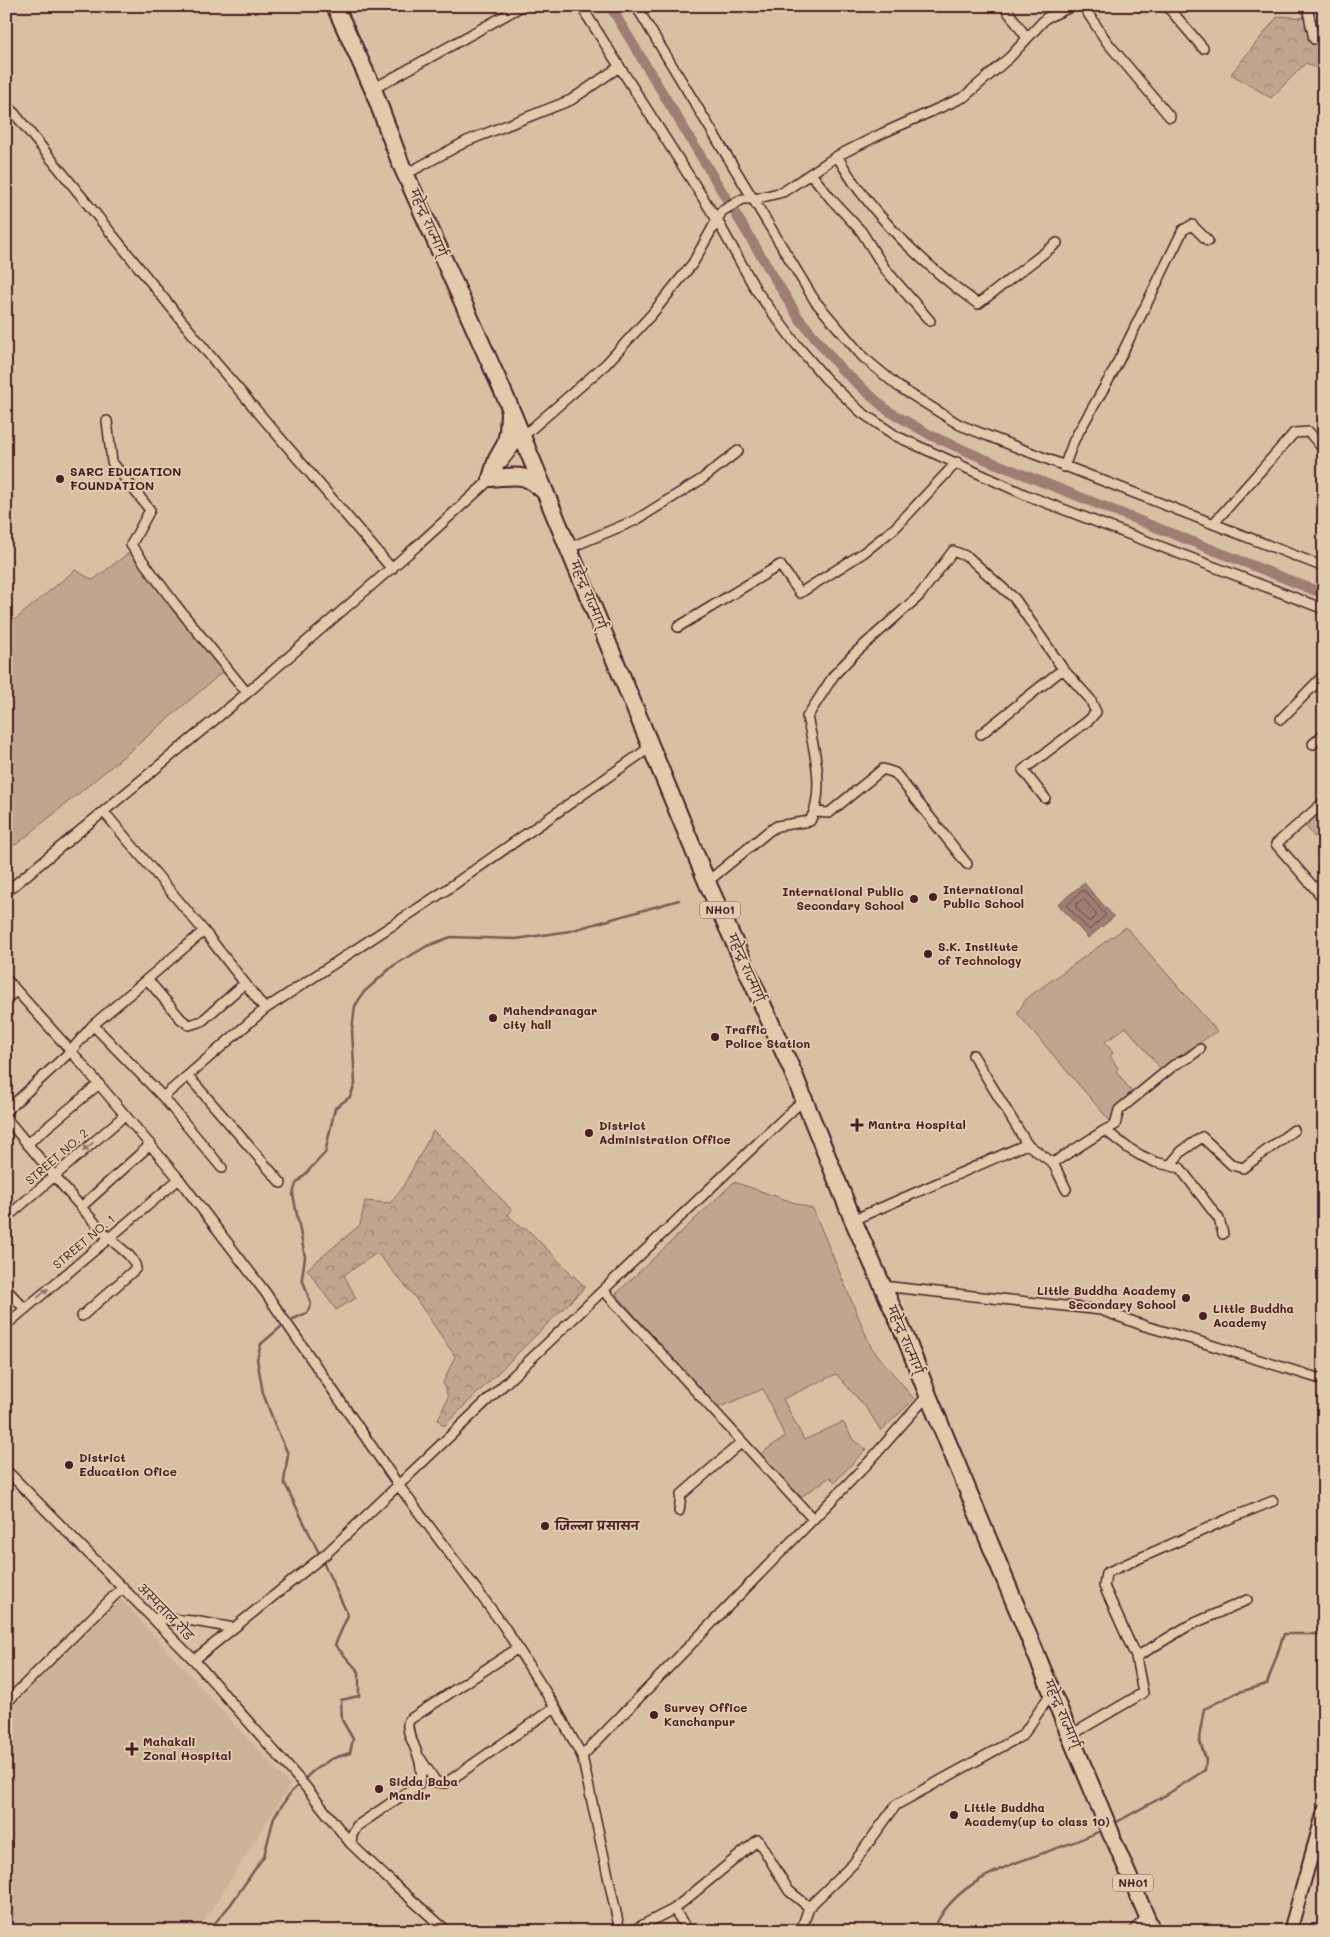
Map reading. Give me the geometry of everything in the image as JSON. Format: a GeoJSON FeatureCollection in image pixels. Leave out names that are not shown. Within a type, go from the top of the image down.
{"type":"FeatureCollection","features":[{"type":"Feature","properties":{"kind":"highway","name":"महेन्द्र राज्मार्ग्"},"geometry":{"type":"LineString","coordinates":[[335,6],[373,89],[406,174],[547,493],[707,882],[792,1070],[853,1220],[905,1336],[1112,1836]]}},
{"type":"Feature","properties":{"kind":"highway"},"geometry":{"type":"LineString","coordinates":[[509,405],[508,432],[492,478],[521,476],[533,481],[547,493]]}},
{"type":"Feature","properties":{"kind":"main road","name":"महेन्द्र राज्मार्ग्"},"geometry":{"type":"LineString","coordinates":[[1112,1836],[1153,1931]]}},
{"type":"Feature","properties":{"kind":"street"},"geometry":{"type":"LineString","coordinates":[[373,89],[522,6]]}},
{"type":"Feature","properties":{"kind":"street"},"geometry":{"type":"LineString","coordinates":[[581,6],[717,220],[756,290],[795,343],[826,379],[860,412],[896,436],[939,456],[958,462],[1026,495],[1324,609]]}},
{"type":"Feature","properties":{"kind":"street"},"geometry":{"type":"LineString","coordinates":[[636,6],[815,301],[863,357],[899,387],[960,425],[1324,567]]}},
{"type":"Feature","properties":{"kind":"street"},"geometry":{"type":"LineString","coordinates":[[1004,6],[1027,38]]}},
{"type":"Feature","properties":{"kind":"street"},"geometry":{"type":"LineString","coordinates":[[6,892],[247,693],[392,569],[492,478],[522,436],[606,364],[652,314],[693,263],[722,211],[743,199],[754,199],[784,192],[837,156],[964,97],[1010,57],[1046,18],[1074,6]]}},
{"type":"Feature","properties":{"kind":"street"},"geometry":{"type":"LineString","coordinates":[[1084,6],[1107,42],[1170,117]]}},
{"type":"Feature","properties":{"kind":"street"},"geometry":{"type":"LineString","coordinates":[[1167,6],[1203,48]]}},
{"type":"Feature","properties":{"kind":"street"},"geometry":{"type":"LineString","coordinates":[[1307,6],[1314,39]]}},
{"type":"Feature","properties":{"kind":"street"},"geometry":{"type":"LineString","coordinates":[[406,174],[467,141],[572,100],[618,66]]}},
{"type":"Feature","properties":{"kind":"street"},"geometry":{"type":"LineString","coordinates":[[6,103],[216,363],[392,569]]}},
{"type":"Feature","properties":{"kind":"street"},"geometry":{"type":"LineString","coordinates":[[837,156],[863,195],[906,244],[944,280],[978,304],[1057,244]]}},
{"type":"Feature","properties":{"kind":"street"},"geometry":{"type":"LineString","coordinates":[[811,174],[861,232],[885,269],[930,321]]}},
{"type":"Feature","properties":{"kind":"street"},"geometry":{"type":"LineString","coordinates":[[1064,467],[1074,440],[1112,374],[1182,230],[1192,224],[1208,241]]}},
{"type":"Feature","properties":{"kind":"street"},"geometry":{"type":"LineString","coordinates":[[106,421],[112,462],[150,510],[131,545],[175,604],[247,693]]}},
{"type":"Feature","properties":{"kind":"street"},"geometry":{"type":"LineString","coordinates":[[1214,524],[1294,433],[1309,432],[1324,450]]}},
{"type":"Feature","properties":{"kind":"street"},"geometry":{"type":"LineString","coordinates":[[569,548],[636,520],[702,480],[738,451]]}},
{"type":"Feature","properties":{"kind":"street"},"geometry":{"type":"LineString","coordinates":[[678,627],[780,565],[800,593],[864,553],[895,528],[958,462]]}},
{"type":"Feature","properties":{"kind":"street"},"geometry":{"type":"LineString","coordinates":[[707,882],[777,826],[810,821],[816,812],[818,767],[807,717],[834,675],[854,654],[920,596],[953,550],[968,557],[1015,599],[1063,669],[1090,699],[1096,712],[1089,720],[1023,770],[1045,798]]}},
{"type":"Feature","properties":{"kind":"street"},"geometry":{"type":"LineString","coordinates":[[981,734],[1063,669]]}},
{"type":"Feature","properties":{"kind":"street"},"geometry":{"type":"LineString","coordinates":[[1281,719],[1324,675]]}},
{"type":"Feature","properties":{"kind":"street"},"geometry":{"type":"LineString","coordinates":[[1313,744],[1324,734]]}},
{"type":"Feature","properties":{"kind":"street"},"geometry":{"type":"LineString","coordinates":[[163,1097],[265,1009],[446,890],[652,746]]}},
{"type":"Feature","properties":{"kind":"street"},"geometry":{"type":"LineString","coordinates":[[816,812],[829,813],[883,769],[895,773],[967,864]]}},
{"type":"Feature","properties":{"kind":"street"},"geometry":{"type":"LineString","coordinates":[[1324,802],[1276,844],[1324,899]]}},
{"type":"Feature","properties":{"kind":"street"},"geometry":{"type":"LineString","coordinates":[[104,812],[204,931],[265,1009]]}},
{"type":"Feature","properties":{"kind":"street"},"geometry":{"type":"LineString","coordinates":[[6,885],[28,874]]}},
{"type":"Feature","properties":{"kind":"street"},"geometry":{"type":"LineString","coordinates":[[6,1111],[71,1051],[93,1025],[204,931]]}},
{"type":"Feature","properties":{"kind":"street"},"geometry":{"type":"LineString","coordinates":[[6,979],[71,1051],[179,1179],[265,1292],[399,1486],[503,1625],[518,1648],[582,1756],[620,1931]]}},
{"type":"Feature","properties":{"kind":"street"},"geometry":{"type":"LineString","coordinates":[[147,979],[181,1019],[189,1025],[202,1021],[245,983]]}},
{"type":"Feature","properties":{"kind":"street"},"geometry":{"type":"LineString","coordinates":[[6,999],[16,991]]}},
{"type":"Feature","properties":{"kind":"street"},"geometry":{"type":"LineString","coordinates":[[93,1025],[163,1097],[222,1168]]}},
{"type":"Feature","properties":{"kind":"street"},"geometry":{"type":"LineString","coordinates":[[1053,1163],[1115,1125],[1119,1110],[1124,1105],[1174,1065],[1200,1049]]}},
{"type":"Feature","properties":{"kind":"street"},"geometry":{"type":"LineString","coordinates":[[973,1055],[1027,1144],[1053,1163],[1066,1189]]}},
{"type":"Feature","properties":{"kind":"street"},"geometry":{"type":"LineString","coordinates":[[188,1076],[281,1183]]}},
{"type":"Feature","properties":{"kind":"street"},"geometry":{"type":"LineString","coordinates":[[27,1144],[99,1084]]}},
{"type":"Feature","properties":{"kind":"street"},"geometry":{"type":"LineString","coordinates":[[194,1660],[327,1554],[604,1292],[803,1100]]}},
{"type":"Feature","properties":{"kind":"street","name":"STREET NO. 2"},"geometry":{"type":"LineString","coordinates":[[6,1218],[125,1115]]}},
{"type":"Feature","properties":{"kind":"street"},"geometry":{"type":"LineString","coordinates":[[6,1118],[54,1177],[108,1237],[135,1262],[136,1268],[82,1316]]}},
{"type":"Feature","properties":{"kind":"street"},"geometry":{"type":"LineString","coordinates":[[1105,1130],[1128,1148],[1155,1162],[1171,1164],[1180,1168],[1219,1219],[1223,1234]]}},
{"type":"Feature","properties":{"kind":"street"},"geometry":{"type":"LineString","coordinates":[[1171,1164],[1182,1151],[1202,1137],[1232,1165],[1243,1168],[1294,1130]]}},
{"type":"Feature","properties":{"kind":"street"},"geometry":{"type":"LineString","coordinates":[[81,1207],[150,1144]]}},
{"type":"Feature","properties":{"kind":"street"},"geometry":{"type":"LineString","coordinates":[[853,1220],[1027,1144]]}},
{"type":"Feature","properties":{"kind":"street","name":"STREET NO. 1"},"geometry":{"type":"LineString","coordinates":[[6,1325],[179,1179]]}},
{"type":"Feature","properties":{"kind":"street"},"geometry":{"type":"LineString","coordinates":[[882,1286],[1101,1310],[1145,1326],[1324,1380]]}},
{"type":"Feature","properties":{"kind":"street"},"geometry":{"type":"LineString","coordinates":[[6,1289],[25,1309]]}},
{"type":"Feature","properties":{"kind":"street"},"geometry":{"type":"LineString","coordinates":[[604,1292],[812,1518]]}},
{"type":"Feature","properties":{"kind":"street"},"geometry":{"type":"LineString","coordinates":[[582,1756],[812,1518],[868,1463],[928,1395]]}},
{"type":"Feature","properties":{"kind":"street"},"geometry":{"type":"LineString","coordinates":[[679,1511],[681,1495],[742,1442]]}},
{"type":"Feature","properties":{"kind":"street","name":"अस्पताल रोड"},"geometry":{"type":"LineString","coordinates":[[6,1470],[194,1660],[305,1786],[351,1844],[386,1878],[446,1930]]}},
{"type":"Feature","properties":{"kind":"street"},"geometry":{"type":"LineString","coordinates":[[1071,1735],[1143,1693],[1136,1658],[1104,1586],[1106,1573],[1273,1501]]}},
{"type":"Feature","properties":{"kind":"street"},"geometry":{"type":"LineString","coordinates":[[6,1703],[123,1587]]}},
{"type":"Feature","properties":{"kind":"street"},"geometry":{"type":"LineString","coordinates":[[1136,1658],[1188,1626],[1247,1600]]}},
{"type":"Feature","properties":{"kind":"street"},"geometry":{"type":"LineString","coordinates":[[153,1618],[194,1621],[234,1628]]}},
{"type":"Feature","properties":{"kind":"street"},"geometry":{"type":"LineString","coordinates":[[518,1648],[409,1720],[407,1725],[408,1731],[420,1758],[436,1782],[446,1782],[555,1708]]}},
{"type":"Feature","properties":{"kind":"street"},"geometry":{"type":"LineString","coordinates":[[801,1931],[809,1907],[853,1864],[896,1805],[1023,1735],[1052,1692]]}},
{"type":"Feature","properties":{"kind":"street"},"geometry":{"type":"LineString","coordinates":[[351,1844],[352,1835],[357,1826],[418,1786],[421,1780],[420,1758]]}},
{"type":"Feature","properties":{"kind":"street"},"geometry":{"type":"LineString","coordinates":[[1290,1931],[1324,1812]]}},
{"type":"Feature","properties":{"kind":"street"},"geometry":{"type":"LineString","coordinates":[[631,1931],[674,1908],[758,1840],[789,1891],[809,1907]]}},
{"type":"Feature","properties":{"kind":"street"},"geometry":{"type":"LineString","coordinates":[[674,1908],[688,1931]]}},
{"type":"Feature","properties":{"kind":"street"},"geometry":{"type":"LineString","coordinates":[[1133,1931],[1147,1917]]}},
{"type":"Feature","properties":{"kind":"shaded area","name":"Mahakali Zonal Hospital"},"geometry":{"type":"Polygon","coordinates":[[[121,1599],[290,1785],[198,1931],[6,1931],[6,1713],[121,1599]]]}},
{"type":"Feature","properties":{"kind":"green space"},"geometry":{"type":"Polygon","coordinates":[[[1324,14],[1324,72],[1306,63],[1271,98],[1231,74],[1278,16],[1317,19],[1324,14]]]}},
{"type":"Feature","properties":{"kind":"green space"},"geometry":{"type":"Polygon","coordinates":[[[130,552],[225,670],[17,844],[6,848],[6,627],[75,570],[93,580],[130,552]]]}},
{"type":"Feature","properties":{"kind":"green space"},"geometry":{"type":"Polygon","coordinates":[[[1324,809],[1324,849],[1305,825],[1324,809]]]}},
{"type":"Feature","properties":{"kind":"green space"},"geometry":{"type":"Polygon","coordinates":[[[1126,927],[1217,1031],[1161,1069],[1126,1027],[1105,1042],[1113,1053],[1110,1056],[1118,1068],[1116,1071],[1131,1091],[1110,1121],[1017,1013],[1027,998],[1126,927]]]}},
{"type":"Feature","properties":{"kind":"green space"},"geometry":{"type":"Polygon","coordinates":[[[433,1131],[512,1210],[508,1215],[523,1229],[525,1227],[585,1287],[444,1426],[438,1420],[448,1397],[443,1383],[455,1356],[414,1296],[377,1253],[344,1275],[356,1298],[336,1310],[307,1269],[360,1225],[365,1201],[390,1203],[401,1190],[433,1131]]]}},
{"type":"Feature","properties":{"kind":"green space"},"geometry":{"type":"Polygon","coordinates":[[[734,1182],[813,1209],[871,1347],[914,1399],[881,1431],[868,1410],[836,1374],[783,1399],[804,1440],[843,1422],[853,1440],[866,1449],[835,1482],[830,1477],[801,1497],[760,1454],[785,1437],[763,1389],[717,1408],[616,1294],[734,1182]]]}},
{"type":"Feature","properties":{"kind":"water"},"geometry":{"type":"Polygon","coordinates":[[[1084,883],[1114,917],[1088,938],[1058,904],[1084,883]]]}},
{"type":"Feature","properties":{"kind":"waterway"},"geometry":{"type":"LineString","coordinates":[[610,6],[798,317],[841,369],[887,410],[932,436],[987,460],[1324,594]]}},
{"type":"Feature","properties":{"kind":"waterway"},"geometry":{"type":"LineString","coordinates":[[293,1319],[307,1313],[311,1304],[302,1278],[305,1257],[293,1194],[296,1184],[325,1153],[335,1108],[350,1097],[355,1084],[352,1030],[355,1006],[364,992],[393,966],[427,946],[451,937],[516,939],[570,931],[679,900]]}},
{"type":"Feature","properties":{"kind":"waterway"},"geometry":{"type":"LineString","coordinates":[[282,1326],[261,1344],[257,1359],[263,1393],[288,1454],[284,1482],[320,1555]]}},
{"type":"Feature","properties":{"kind":"waterway"},"geometry":{"type":"LineString","coordinates":[[208,1931],[231,1904],[264,1856],[274,1817],[291,1792],[313,1771],[331,1759],[350,1753],[353,1739],[342,1720],[341,1700],[359,1696],[359,1672],[335,1645],[348,1615],[322,1560]]}},
{"type":"Feature","properties":{"kind":"waterway"},"geometry":{"type":"LineString","coordinates":[[1113,1824],[1166,1795],[1205,1770],[1206,1760],[1199,1738],[1204,1709],[1236,1693],[1267,1684],[1284,1634],[1324,1634]]}},
{"type":"Feature","properties":{"kind":"waterway"},"geometry":{"type":"LineString","coordinates":[[933,1931],[946,1909],[963,1891],[984,1877],[1104,1829]]}},
{"type":"Feature","properties":{"kind":"place","name":"SARC EDUCATION FOUNDATION"},"geometry":{"type":"Point","coordinates":[60,479]}},
{"type":"Feature","properties":{"kind":"place","name":"International Public School"},"geometry":{"type":"Point","coordinates":[933,897]}},
{"type":"Feature","properties":{"kind":"place","name":"International Public Secondary School"},"geometry":{"type":"Point","coordinates":[914,899]}},
{"type":"Feature","properties":{"kind":"place","name":"S.K. Institute of Technology"},"geometry":{"type":"Point","coordinates":[928,954]}},
{"type":"Feature","properties":{"kind":"place","name":"Mahendranagar city hall"},"geometry":{"type":"Point","coordinates":[493,1018]}},
{"type":"Feature","properties":{"kind":"place","name":"Traffic Police Station"},"geometry":{"type":"Point","coordinates":[715,1037]}},
{"type":"Feature","properties":{"kind":"place","name":"Mantra Hospital"},"geometry":{"type":"Point","coordinates":[857,1125]}},
{"type":"Feature","properties":{"kind":"place","name":"District Administration Office"},"geometry":{"type":"Point","coordinates":[589,1133]}},
{"type":"Feature","properties":{"kind":"place","name":"Little Buddha Academy Secondary School"},"geometry":{"type":"Point","coordinates":[1186,1298]}},
{"type":"Feature","properties":{"kind":"place","name":"Little Buddha Academy"},"geometry":{"type":"Point","coordinates":[1203,1316]}},
{"type":"Feature","properties":{"kind":"place","name":"District Education Ofice"},"geometry":{"type":"Point","coordinates":[69,1465]}},
{"type":"Feature","properties":{"kind":"place","name":"जिल्ला प्रसासन"},"geometry":{"type":"Point","coordinates":[545,1526]}},
{"type":"Feature","properties":{"kind":"place","name":"Survey Office Kanchanpur"},"geometry":{"type":"Point","coordinates":[654,1715]}},
{"type":"Feature","properties":{"kind":"place","name":"Mahakali Zonal Hospital"},"geometry":{"type":"Point","coordinates":[132,1749]}},
{"type":"Feature","properties":{"kind":"place","name":"Sidda Baba Mandir"},"geometry":{"type":"Point","coordinates":[379,1789]}},
{"type":"Feature","properties":{"kind":"place","name":"Little Buddha Academy(up to class 10)"},"geometry":{"type":"Point","coordinates":[954,1815]}}]}
